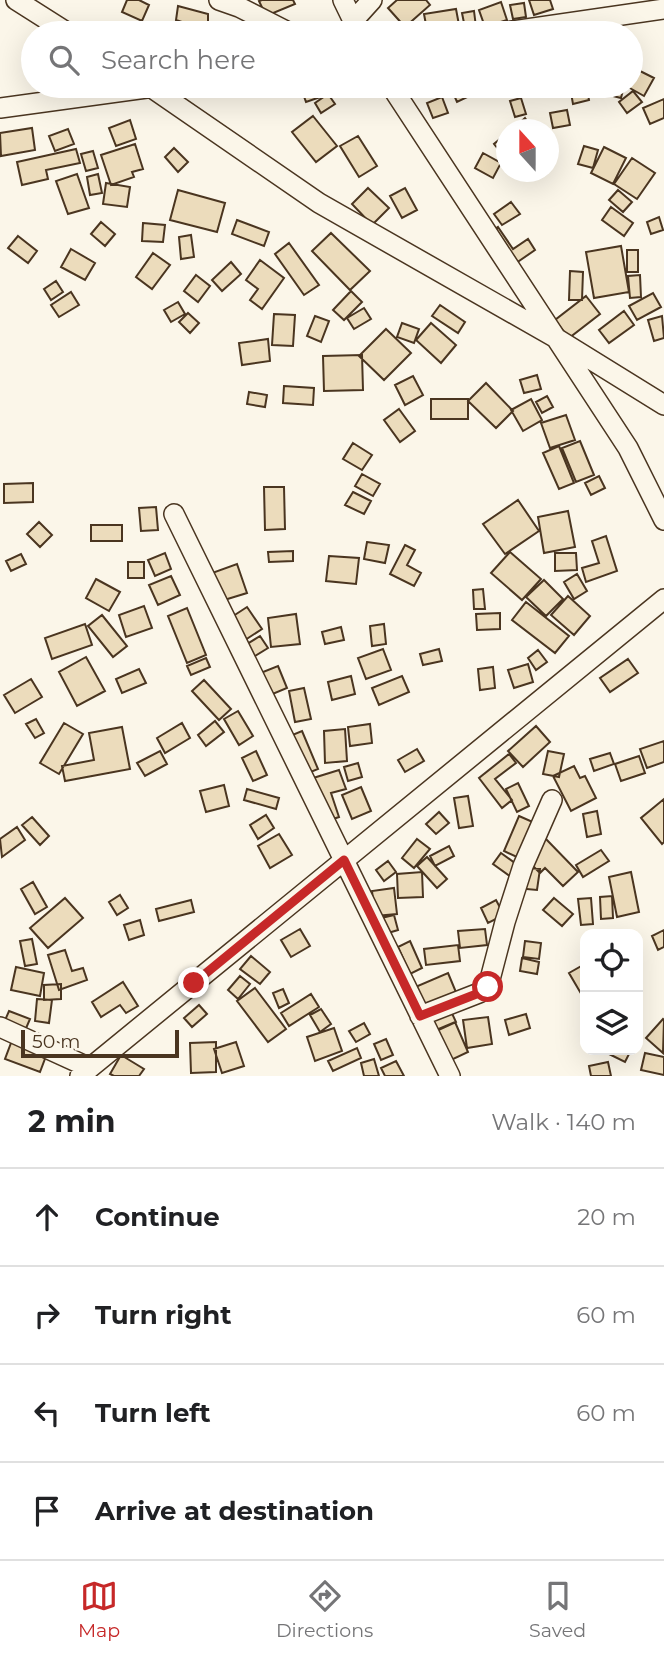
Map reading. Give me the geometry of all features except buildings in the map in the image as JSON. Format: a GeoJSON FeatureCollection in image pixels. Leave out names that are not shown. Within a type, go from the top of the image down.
{"type":"FeatureCollection","features":[{"type":"Feature","properties":{"kind":"street"},"geometry":{"type":"LineString","coordinates":[[16,0],[49,21]]}},
{"type":"Feature","properties":{"kind":"street"},"geometry":{"type":"LineString","coordinates":[[219,0],[266,21]]}},
{"type":"Feature","properties":{"kind":"street"},"geometry":{"type":"LineString","coordinates":[[343,0],[353,21]]}},
{"type":"Feature","properties":{"kind":"street"},"geometry":{"type":"LineString","coordinates":[[360,21],[372,0]]}},
{"type":"Feature","properties":{"kind":"street"},"geometry":{"type":"LineString","coordinates":[[581,21],[664,9]]}},
{"type":"Feature","properties":{"kind":"street"},"geometry":{"type":"LineString","coordinates":[[0,108],[70,98]]}},
{"type":"Feature","properties":{"kind":"street"},"geometry":{"type":"LineString","coordinates":[[171,98],[319,203],[556,338],[664,405]]}},
{"type":"Feature","properties":{"kind":"street"},"geometry":{"type":"LineString","coordinates":[[399,98],[628,448],[664,520]]}},
{"type":"Feature","properties":{"kind":"street"},"geometry":{"type":"LineString","coordinates":[[174,514],[450,1076]]}},
{"type":"Feature","properties":{"kind":"street"},"geometry":{"type":"LineString","coordinates":[[0,1027],[85,1072],[664,599]]}},
{"type":"Feature","properties":{"kind":"street"},"geometry":{"type":"LineString","coordinates":[[420,1016],[488,987],[523,866],[552,800]]}},
{"type":"Feature","properties":{"kind":"route"},"geometry":{"type":"LineString","coordinates":[[194,983],[344,860],[420,1016],[488,987]]}}]}
